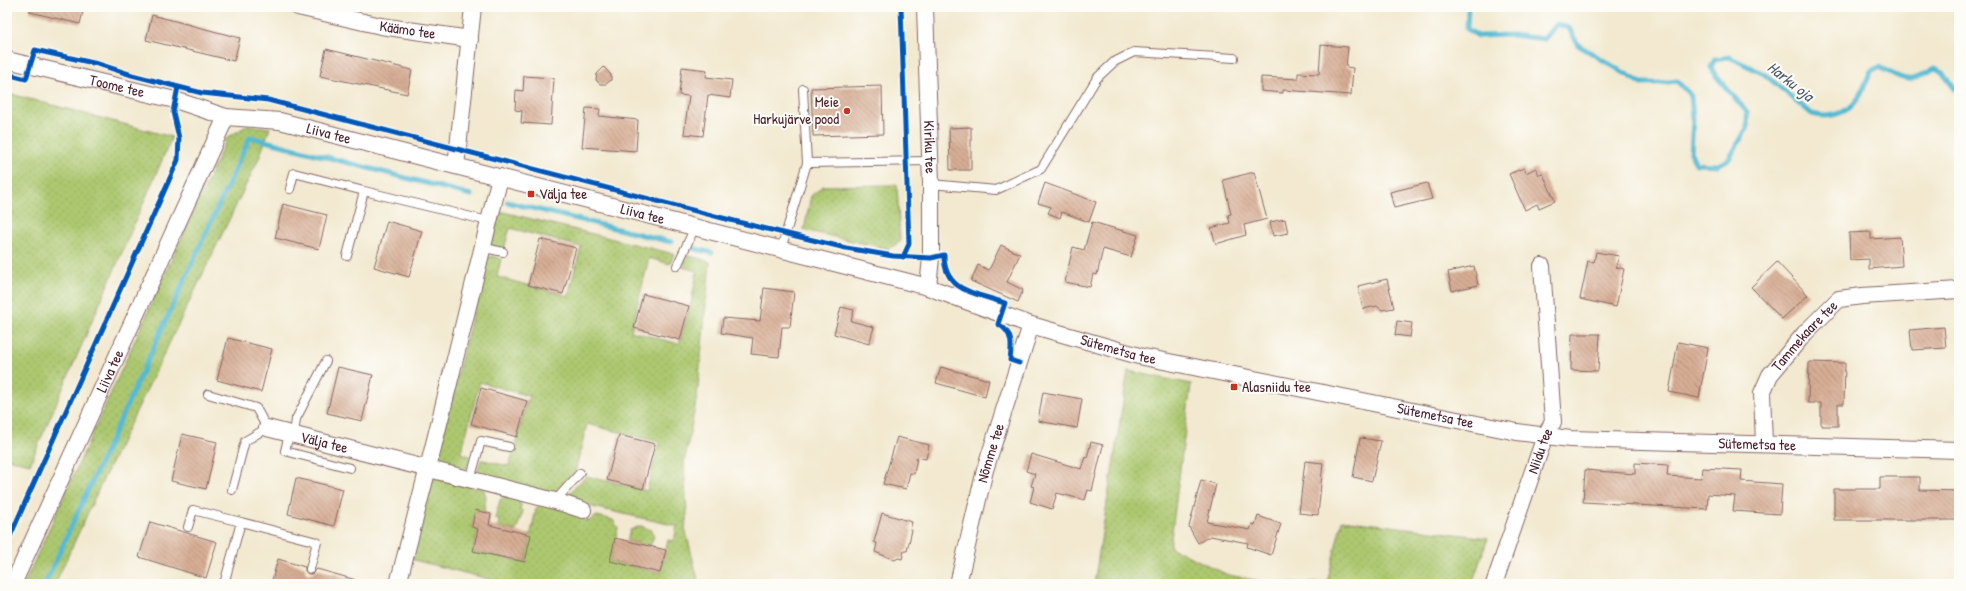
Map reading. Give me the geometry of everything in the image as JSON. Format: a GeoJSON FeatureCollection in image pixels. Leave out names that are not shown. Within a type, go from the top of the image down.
{"type":"FeatureCollection","features":[{"type":"Feature","properties":{"kind":"street","name":"Käämo tee"},"geometry":{"type":"LineString","coordinates":[[298,7],[381,26],[470,39]]}},
{"type":"Feature","properties":{"kind":"street"},"geometry":{"type":"LineString","coordinates":[[456,166],[473,7]]}},
{"type":"Feature","properties":{"kind":"street","name":"Kiriku tee"},"geometry":{"type":"LineString","coordinates":[[925,7],[931,258],[928,287]]}},
{"type":"Feature","properties":{"kind":"street","name":"Toome tee"},"geometry":{"type":"LineString","coordinates":[[7,60],[175,100],[226,116]]}},
{"type":"Feature","properties":{"kind":"street","name":"Liiva tee"},"geometry":{"type":"LineString","coordinates":[[13,584],[226,116],[280,121],[928,287]]}},
{"type":"Feature","properties":{"kind":"street"},"geometry":{"type":"LineString","coordinates":[[398,584],[428,468],[481,247],[500,177]]}},
{"type":"Feature","properties":{"kind":"street","name":"Niidu tee"},"geometry":{"type":"LineString","coordinates":[[1494,584],[1545,436],[1553,422],[1542,266]]}},
{"type":"Feature","properties":{"kind":"street","name":"Sütemetsa tee"},"geometry":{"type":"LineString","coordinates":[[928,287],[1031,325],[1139,356],[1466,422],[1545,436],[1570,439],[1764,443],[1959,450]]}},
{"type":"Feature","properties":{"kind":"street","name":"Tammekaare tee"},"geometry":{"type":"LineString","coordinates":[[1764,443],[1762,393],[1770,375],[1805,333],[1839,299],[1862,296],[1959,290]]}},
{"type":"Feature","properties":{"kind":"street","name":"Nõmme tee"},"geometry":{"type":"LineString","coordinates":[[958,584],[985,470],[1031,325]]}},
{"type":"Feature","properties":{"kind":"street","name":"Välja tee"},"geometry":{"type":"LineString","coordinates":[[266,428],[428,468],[555,501],[583,510]]}},
{"type":"Feature","properties":{"kind":"lane"},"geometry":{"type":"LineString","coordinates":[[930,184],[996,190],[1041,169],[1097,78],[1114,62],[1134,52],[1234,58]]}},
{"type":"Feature","properties":{"kind":"lane"},"geometry":{"type":"LineString","coordinates":[[781,249],[807,163],[803,89]]}},
{"type":"Feature","properties":{"kind":"lane"},"geometry":{"type":"LineString","coordinates":[[807,163],[929,161]]}},
{"type":"Feature","properties":{"kind":"lane"},"geometry":{"type":"LineString","coordinates":[[290,189],[294,173],[488,221]]}},
{"type":"Feature","properties":{"kind":"lane"},"geometry":{"type":"LineString","coordinates":[[346,256],[364,191]]}},
{"type":"Feature","properties":{"kind":"lane"},"geometry":{"type":"LineString","coordinates":[[677,266],[695,227]]}},
{"type":"Feature","properties":{"kind":"lane"},"geometry":{"type":"LineString","coordinates":[[481,247],[503,252]]}},
{"type":"Feature","properties":{"kind":"lane"},"geometry":{"type":"LineString","coordinates":[[326,361],[296,419],[285,451],[350,468]]}},
{"type":"Feature","properties":{"kind":"lane"},"geometry":{"type":"LineString","coordinates":[[208,394],[256,408],[266,428],[245,441],[232,490]]}},
{"type":"Feature","properties":{"kind":"lane"},"geometry":{"type":"LineString","coordinates":[[470,480],[481,441],[509,447]]}},
{"type":"Feature","properties":{"kind":"lane"},"geometry":{"type":"LineString","coordinates":[[555,501],[580,473]]}},
{"type":"Feature","properties":{"kind":"lane"},"geometry":{"type":"LineString","coordinates":[[188,527],[193,510],[316,542],[310,569]]}},
{"type":"Feature","properties":{"kind":"lane"},"geometry":{"type":"LineString","coordinates":[[224,584],[241,522]]}},
{"type":"Feature","properties":{"kind":"green space"},"geometry":{"type":"Polygon","coordinates":[[[7,93],[172,137],[30,464],[7,459],[7,93]]]}},
{"type":"Feature","properties":{"kind":"green space"},"geometry":{"type":"Polygon","coordinates":[[[248,125],[270,128],[259,158],[102,482],[55,584],[24,584],[227,138],[248,125]]]}},
{"type":"Feature","properties":{"kind":"green space"},"geometry":{"type":"Polygon","coordinates":[[[897,185],[900,242],[888,249],[804,230],[811,196],[823,186],[897,185]]]}},
{"type":"Feature","properties":{"kind":"green space"},"geometry":{"type":"Polygon","coordinates":[[[499,211],[674,254],[670,264],[649,258],[631,331],[679,344],[692,300],[697,271],[683,267],[687,255],[710,262],[697,397],[684,463],[687,514],[685,528],[699,584],[508,584],[410,559],[428,482],[436,476],[484,490],[486,497],[484,512],[475,511],[472,527],[478,529],[473,551],[525,562],[536,509],[540,504],[582,514],[581,519],[589,521],[597,516],[613,520],[618,528],[610,561],[660,573],[668,540],[674,541],[677,526],[584,505],[569,499],[567,496],[586,476],[647,491],[659,442],[587,424],[575,472],[556,491],[549,494],[479,474],[477,472],[481,460],[509,466],[529,396],[480,382],[461,453],[470,456],[467,468],[463,470],[444,465],[438,455],[486,259],[491,256],[501,259],[497,277],[568,296],[581,247],[510,228],[504,249],[491,246],[499,211]]]}},
{"type":"Feature","properties":{"kind":"green space"},"geometry":{"type":"Polygon","coordinates":[[[1128,371],[1191,384],[1170,547],[1228,575],[1278,584],[1094,584],[1128,371]]]}},
{"type":"Feature","properties":{"kind":"green space"},"geometry":{"type":"Polygon","coordinates":[[[506,494],[517,497],[521,505],[520,510],[523,511],[516,531],[498,527],[499,519],[495,518],[500,500],[506,494]]]}},
{"type":"Feature","properties":{"kind":"green space"},"geometry":{"type":"Polygon","coordinates":[[[1342,520],[1488,538],[1472,584],[1278,584],[1327,583],[1342,520]]]}},
{"type":"Feature","properties":{"kind":"green space"},"geometry":{"type":"Polygon","coordinates":[[[641,526],[651,530],[654,536],[650,546],[627,541],[630,530],[641,526]]]}},
{"type":"Feature","properties":{"kind":"building"},"geometry":{"type":"Polygon","coordinates":[[[30,7],[84,7],[80,24],[30,12],[30,7]]]}},
{"type":"Feature","properties":{"kind":"building"},"geometry":{"type":"Polygon","coordinates":[[[152,15],[240,38],[234,61],[146,40],[152,15]]]}},
{"type":"Feature","properties":{"kind":"building"},"geometry":{"type":"Polygon","coordinates":[[[1321,45],[1348,47],[1346,67],[1353,68],[1351,95],[1283,90],[1283,93],[1261,91],[1261,77],[1298,79],[1298,73],[1319,74],[1321,45]]]}},
{"type":"Feature","properties":{"kind":"building"},"geometry":{"type":"Polygon","coordinates":[[[326,49],[412,70],[407,94],[320,76],[326,49]]]}},
{"type":"Feature","properties":{"kind":"building"},"geometry":{"type":"Polygon","coordinates":[[[604,67],[611,75],[611,80],[606,84],[600,84],[596,80],[597,74],[604,67]]]}},
{"type":"Feature","properties":{"kind":"building"},"geometry":{"type":"Polygon","coordinates":[[[682,67],[707,70],[706,77],[732,80],[730,98],[708,95],[703,136],[684,134],[689,96],[679,95],[682,67]]]}},
{"type":"Feature","properties":{"kind":"building"},"geometry":{"type":"Polygon","coordinates":[[[524,76],[554,78],[551,125],[521,123],[522,111],[515,110],[516,90],[523,91],[524,76]]]}},
{"type":"Feature","properties":{"kind":"building","name":"Meie Harkujärve pood"},"geometry":{"type":"Polygon","coordinates":[[[882,86],[883,134],[813,136],[811,88],[882,86]]]}},
{"type":"Feature","properties":{"kind":"building"},"geometry":{"type":"Polygon","coordinates":[[[586,108],[600,109],[599,116],[638,120],[636,151],[582,147],[586,108]]]}},
{"type":"Feature","properties":{"kind":"building"},"geometry":{"type":"Polygon","coordinates":[[[971,127],[971,170],[950,170],[949,128],[971,127]]]}},
{"type":"Feature","properties":{"kind":"building"},"geometry":{"type":"Polygon","coordinates":[[[1524,168],[1526,173],[1536,168],[1539,175],[1543,174],[1555,201],[1539,208],[1537,204],[1525,210],[1509,174],[1524,168]]]}},
{"type":"Feature","properties":{"kind":"building"},"geometry":{"type":"Polygon","coordinates":[[[1254,172],[1267,219],[1244,225],[1246,235],[1216,244],[1211,228],[1230,223],[1228,215],[1231,214],[1223,180],[1254,172]]]}},
{"type":"Feature","properties":{"kind":"building"},"geometry":{"type":"Polygon","coordinates":[[[1045,183],[1096,202],[1089,222],[1062,212],[1060,218],[1048,213],[1051,207],[1038,203],[1045,183]]]}},
{"type":"Feature","properties":{"kind":"building"},"geometry":{"type":"Polygon","coordinates":[[[1427,183],[1432,199],[1394,208],[1390,192],[1427,183]]]}},
{"type":"Feature","properties":{"kind":"building"},"geometry":{"type":"Polygon","coordinates":[[[283,204],[327,215],[319,249],[275,238],[283,204]]]}},
{"type":"Feature","properties":{"kind":"building"},"geometry":{"type":"Polygon","coordinates":[[[1285,219],[1288,233],[1273,236],[1270,222],[1285,219]]]}},
{"type":"Feature","properties":{"kind":"building"},"geometry":{"type":"Polygon","coordinates":[[[387,221],[422,231],[409,277],[374,267],[387,221]]]}},
{"type":"Feature","properties":{"kind":"building"},"geometry":{"type":"Polygon","coordinates":[[[1092,222],[1138,235],[1131,257],[1103,249],[1097,275],[1093,274],[1090,287],[1065,282],[1073,247],[1084,250],[1092,222]]]}},
{"type":"Feature","properties":{"kind":"building"},"geometry":{"type":"Polygon","coordinates":[[[1871,232],[1871,239],[1900,237],[1902,266],[1869,269],[1869,259],[1850,260],[1849,233],[1871,232]]]}},
{"type":"Feature","properties":{"kind":"building"},"geometry":{"type":"Polygon","coordinates":[[[540,239],[576,248],[563,294],[528,285],[540,239]]]}},
{"type":"Feature","properties":{"kind":"building"},"geometry":{"type":"Polygon","coordinates":[[[1001,245],[1020,254],[1007,282],[1023,290],[1018,302],[971,281],[978,265],[989,270],[1001,245]]]}},
{"type":"Feature","properties":{"kind":"building"},"geometry":{"type":"Polygon","coordinates":[[[1596,252],[1619,256],[1616,267],[1624,269],[1616,307],[1580,299],[1588,261],[1594,262],[1596,252]]]}},
{"type":"Feature","properties":{"kind":"building"},"geometry":{"type":"Polygon","coordinates":[[[1777,262],[1808,295],[1782,319],[1751,287],[1777,262]]]}},
{"type":"Feature","properties":{"kind":"building"},"geometry":{"type":"Polygon","coordinates":[[[1474,266],[1478,285],[1452,291],[1448,272],[1474,266]]]}},
{"type":"Feature","properties":{"kind":"building"},"geometry":{"type":"Polygon","coordinates":[[[1387,279],[1394,308],[1382,310],[1377,306],[1363,309],[1358,286],[1387,279]]]}},
{"type":"Feature","properties":{"kind":"building"},"geometry":{"type":"Polygon","coordinates":[[[764,288],[794,292],[790,327],[782,327],[779,357],[751,354],[753,338],[721,333],[723,318],[760,321],[764,288]]]}},
{"type":"Feature","properties":{"kind":"building"},"geometry":{"type":"Polygon","coordinates":[[[643,294],[689,306],[680,340],[634,328],[643,294]]]}},
{"type":"Feature","properties":{"kind":"building"},"geometry":{"type":"Polygon","coordinates":[[[841,307],[854,310],[851,321],[874,327],[869,344],[834,334],[841,307]]]}},
{"type":"Feature","properties":{"kind":"building"},"geometry":{"type":"Polygon","coordinates":[[[1397,321],[1412,323],[1410,337],[1395,335],[1397,321]]]}},
{"type":"Feature","properties":{"kind":"building"},"geometry":{"type":"Polygon","coordinates":[[[1944,327],[1946,348],[1912,350],[1910,330],[1944,327]]]}},
{"type":"Feature","properties":{"kind":"building"},"geometry":{"type":"Polygon","coordinates":[[[1572,334],[1600,334],[1598,371],[1571,370],[1572,334]]]}},
{"type":"Feature","properties":{"kind":"building"},"geometry":{"type":"Polygon","coordinates":[[[228,338],[272,349],[261,392],[217,380],[228,338]]]}},
{"type":"Feature","properties":{"kind":"building"},"geometry":{"type":"Polygon","coordinates":[[[1678,342],[1708,348],[1699,398],[1669,392],[1678,342]]]}},
{"type":"Feature","properties":{"kind":"building"},"geometry":{"type":"Polygon","coordinates":[[[1809,362],[1845,363],[1844,404],[1838,404],[1838,426],[1821,426],[1821,403],[1808,403],[1809,362]]]}},
{"type":"Feature","properties":{"kind":"building"},"geometry":{"type":"Polygon","coordinates":[[[338,367],[373,375],[362,421],[327,413],[338,367]]]}},
{"type":"Feature","properties":{"kind":"building"},"geometry":{"type":"Polygon","coordinates":[[[941,367],[989,380],[985,397],[936,383],[941,367]]]}},
{"type":"Feature","properties":{"kind":"building"},"geometry":{"type":"Polygon","coordinates":[[[481,388],[527,401],[517,437],[471,424],[481,388]]]}},
{"type":"Feature","properties":{"kind":"building"},"geometry":{"type":"Polygon","coordinates":[[[1043,392],[1082,399],[1077,428],[1038,421],[1043,392]]]}},
{"type":"Feature","properties":{"kind":"building"},"geometry":{"type":"Polygon","coordinates":[[[182,434],[217,442],[206,489],[171,481],[182,434]]]}},
{"type":"Feature","properties":{"kind":"building"},"geometry":{"type":"Polygon","coordinates":[[[619,435],[655,444],[643,489],[607,480],[619,435]]]}},
{"type":"Feature","properties":{"kind":"building"},"geometry":{"type":"Polygon","coordinates":[[[897,437],[929,445],[926,459],[917,457],[914,474],[910,473],[906,489],[883,484],[897,437]]]}},
{"type":"Feature","properties":{"kind":"building"},"geometry":{"type":"Polygon","coordinates":[[[1360,438],[1381,441],[1372,481],[1353,477],[1360,438]]]}},
{"type":"Feature","properties":{"kind":"building"},"geometry":{"type":"Polygon","coordinates":[[[1091,442],[1103,445],[1092,491],[1088,490],[1085,500],[1057,493],[1052,509],[1030,502],[1034,487],[1031,486],[1035,474],[1026,471],[1031,454],[1081,469],[1085,457],[1087,458],[1091,442]]]}},
{"type":"Feature","properties":{"kind":"building"},"geometry":{"type":"Polygon","coordinates":[[[1305,461],[1323,463],[1318,515],[1299,513],[1305,461]]]}},
{"type":"Feature","properties":{"kind":"building"},"geometry":{"type":"Polygon","coordinates":[[[1635,463],[1668,465],[1667,476],[1701,478],[1702,468],[1742,470],[1741,481],[1782,484],[1780,514],[1733,511],[1735,496],[1708,494],[1707,509],[1583,502],[1585,470],[1635,474],[1635,463]]]}},
{"type":"Feature","properties":{"kind":"building"},"geometry":{"type":"Polygon","coordinates":[[[1880,477],[1920,477],[1920,490],[1959,491],[1959,520],[1834,520],[1834,489],[1880,489],[1880,477]]]}},
{"type":"Feature","properties":{"kind":"building"},"geometry":{"type":"Polygon","coordinates":[[[296,478],[343,489],[334,526],[288,514],[296,478]]]}},
{"type":"Feature","properties":{"kind":"building"},"geometry":{"type":"Polygon","coordinates":[[[1201,480],[1216,484],[1207,522],[1250,530],[1252,524],[1255,525],[1258,516],[1281,524],[1271,555],[1247,547],[1248,543],[1210,536],[1198,543],[1189,527],[1201,480]]]}},
{"type":"Feature","properties":{"kind":"building"},"geometry":{"type":"Polygon","coordinates":[[[475,510],[491,514],[489,525],[531,535],[525,562],[473,551],[478,529],[472,527],[475,510]]]}},
{"type":"Feature","properties":{"kind":"building"},"geometry":{"type":"Polygon","coordinates":[[[882,513],[912,522],[910,530],[912,530],[907,551],[904,551],[902,559],[898,558],[895,560],[875,552],[877,543],[874,542],[882,513]]]}},
{"type":"Feature","properties":{"kind":"building"},"geometry":{"type":"Polygon","coordinates":[[[150,522],[217,542],[206,578],[139,557],[150,522]]]}},
{"type":"Feature","properties":{"kind":"building"},"geometry":{"type":"Polygon","coordinates":[[[615,538],[666,550],[660,573],[610,561],[615,538]]]}},
{"type":"Feature","properties":{"kind":"building"},"geometry":{"type":"Polygon","coordinates":[[[278,559],[305,567],[305,571],[308,574],[312,574],[317,569],[356,580],[355,584],[271,584],[278,559]]]}},
{"type":"Feature","properties":{"kind":"waterway","name":"Harku oja"},"geometry":{"type":"LineString","coordinates":[[1468,7],[1467,29],[1478,36],[1513,35],[1544,39],[1557,24],[1569,28],[1578,45],[1641,83],[1677,81],[1691,96],[1693,119],[1691,153],[1696,164],[1718,165],[1729,159],[1747,128],[1747,112],[1716,76],[1711,67],[1715,59],[1729,57],[1764,74],[1812,114],[1824,116],[1843,112],[1853,105],[1863,90],[1871,71],[1879,67],[1902,78],[1908,79],[1919,77],[1935,68],[1941,71],[1954,88],[1959,88]]}},
{"type":"Feature","properties":{"kind":"waterway"},"geometry":{"type":"LineString","coordinates":[[45,584],[250,137],[471,195]]}},
{"type":"Feature","properties":{"kind":"waterway"},"geometry":{"type":"LineString","coordinates":[[507,202],[671,242]]}},
{"type":"Feature","properties":{"kind":"waterway"},"geometry":{"type":"LineString","coordinates":[[692,248],[712,253]]}},
{"type":"Feature","properties":{"kind":"cycle path"},"geometry":{"type":"LineString","coordinates":[[901,7],[909,244],[903,257]]}},
{"type":"Feature","properties":{"kind":"cycle path"},"geometry":{"type":"LineString","coordinates":[[7,74],[26,79],[35,50],[98,64],[132,75],[202,93],[268,100],[742,223],[846,248],[893,256],[931,258],[944,255],[945,267],[949,277],[956,284],[973,293],[1005,303],[998,324],[1003,327],[1009,335],[1011,344],[1010,360],[1019,363]]}},
{"type":"Feature","properties":{"kind":"cycle path"},"geometry":{"type":"LineString","coordinates":[[7,543],[178,160],[179,138],[173,112],[178,87]]}},
{"type":"Feature","properties":{"kind":"place","name":"Meie Harkujärve pood"},"geometry":{"type":"Point","coordinates":[847,111]}},
{"type":"Feature","properties":{"kind":"place","name":"Välja tee"},"geometry":{"type":"Point","coordinates":[531,194]}},
{"type":"Feature","properties":{"kind":"place","name":"Alasniidu tee"},"geometry":{"type":"Point","coordinates":[1234,387]}}]}
